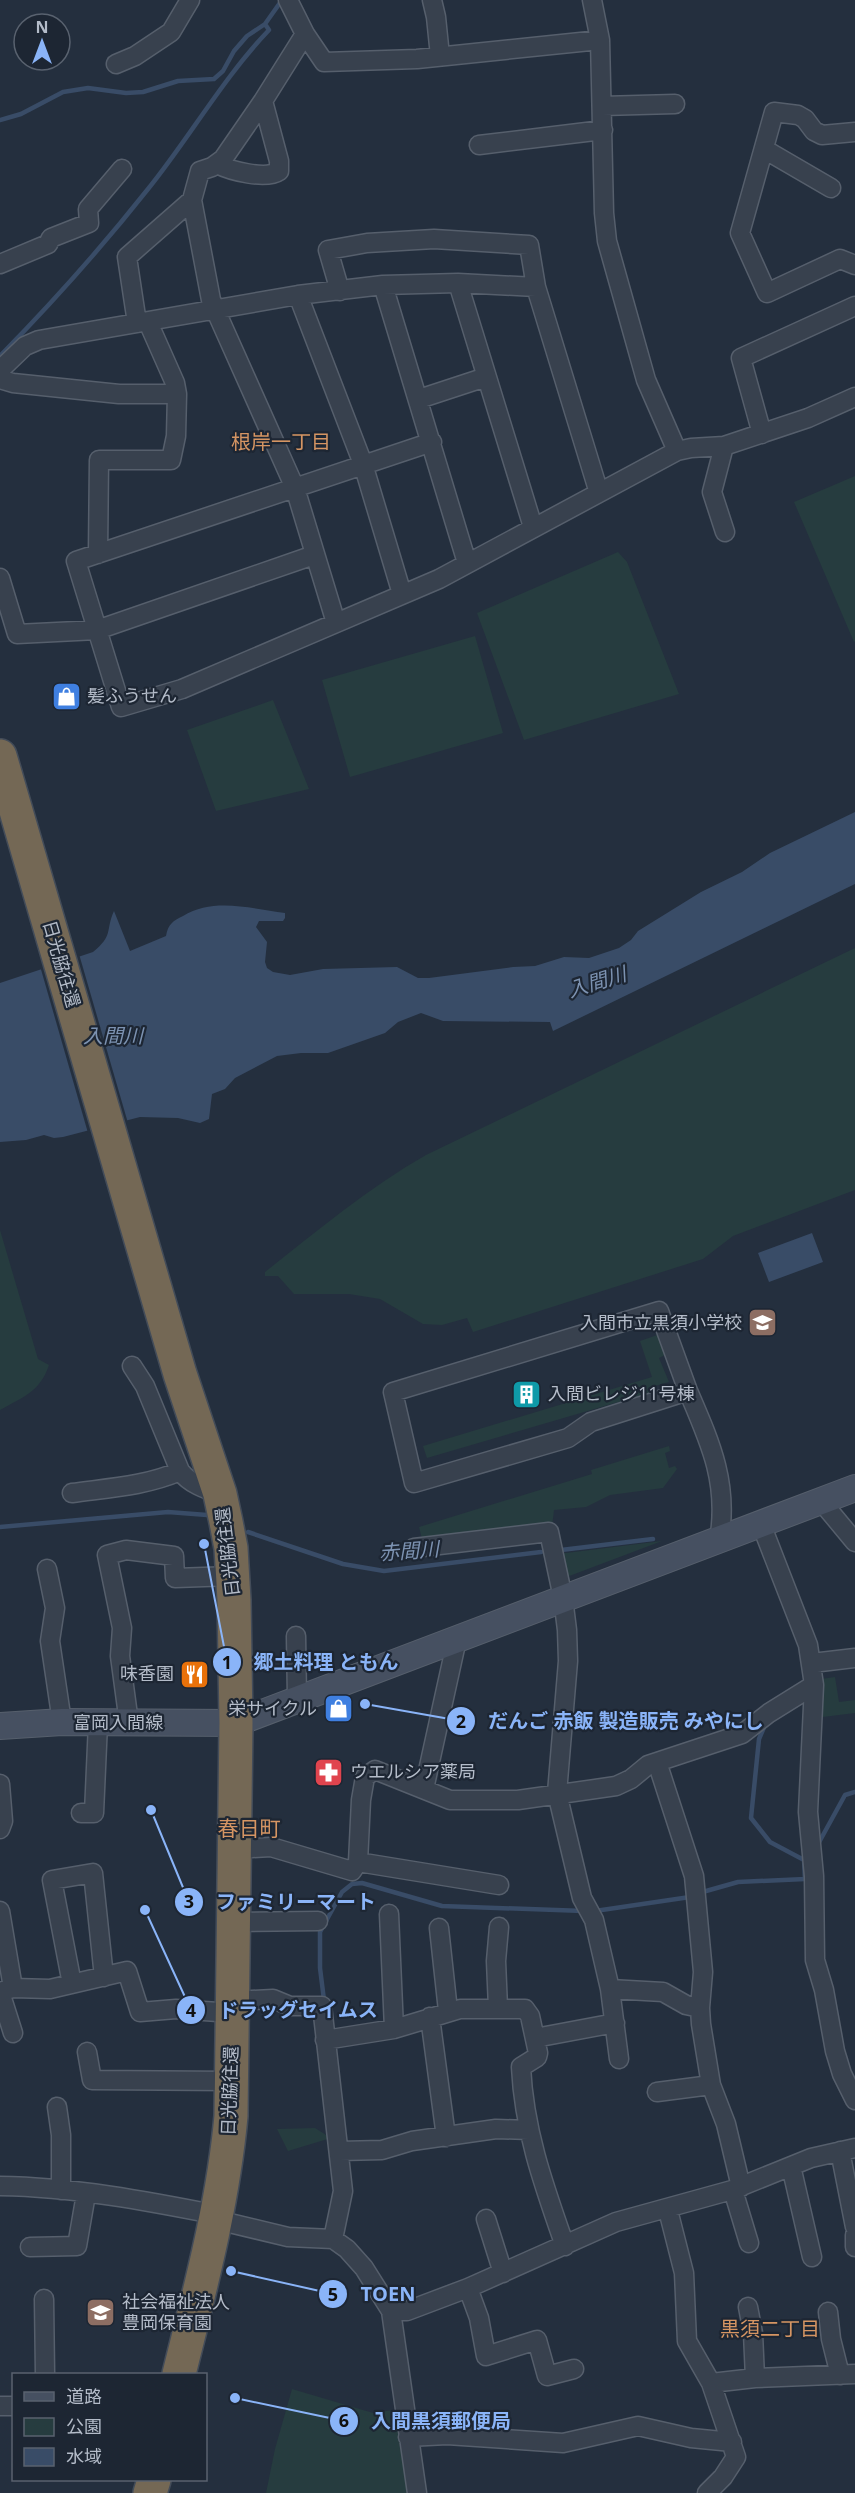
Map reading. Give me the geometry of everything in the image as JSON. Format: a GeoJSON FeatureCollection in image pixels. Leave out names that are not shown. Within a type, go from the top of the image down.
{"type":"FeatureCollection","features":[{"type":"Feature","properties":{"kind":"highway","name":"日光脇往還"},"geometry":{"type":"LineString","coordinates":[[3,766],[180,1374],[220,1494],[231,1548],[236,1723],[231,2081],[227,2159],[218,2217],[179,2373]]}},
{"type":"Feature","properties":{"kind":"street"},"geometry":{"type":"LineString","coordinates":[[116,64],[135,56],[171,32],[190,0]]}},
{"type":"Feature","properties":{"kind":"street"},"geometry":{"type":"LineString","coordinates":[[432,0],[440,56]]}},
{"type":"Feature","properties":{"kind":"street"},"geometry":{"type":"LineString","coordinates":[[592,0],[600,40],[604,213],[608,241],[646,380],[677,451]]}},
{"type":"Feature","properties":{"kind":"street"},"geometry":{"type":"LineString","coordinates":[[289,3],[305,34],[324,62],[368,62],[600,40]]}},
{"type":"Feature","properties":{"kind":"street"},"geometry":{"type":"LineString","coordinates":[[305,34],[223,159],[200,171],[192,200],[214,310],[295,488],[336,623]]}},
{"type":"Feature","properties":{"kind":"street"},"geometry":{"type":"LineString","coordinates":[[217,164],[229,170],[268,176],[279,171],[279,161],[263,101]]}},
{"type":"Feature","properties":{"kind":"street"},"geometry":{"type":"LineString","coordinates":[[602,106],[675,104]]}},
{"type":"Feature","properties":{"kind":"street"},"geometry":{"type":"LineString","coordinates":[[855,132],[822,135],[814,131],[805,118],[774,112],[740,233],[767,293],[840,260],[855,265]]}},
{"type":"Feature","properties":{"kind":"street"},"geometry":{"type":"LineString","coordinates":[[478,145],[603,130]]}},
{"type":"Feature","properties":{"kind":"street"},"geometry":{"type":"LineString","coordinates":[[764,149],[831,188]]}},
{"type":"Feature","properties":{"kind":"street"},"geometry":{"type":"LineString","coordinates":[[0,264],[48,244],[51,238],[89,223],[88,209],[122,170]]}},
{"type":"Feature","properties":{"kind":"street"},"geometry":{"type":"LineString","coordinates":[[98,554],[99,460],[171,460],[176,436],[175,383],[142,322],[127,257],[192,200]]}},
{"type":"Feature","properties":{"kind":"street"},"geometry":{"type":"LineString","coordinates":[[340,291],[328,250],[366,243],[434,239],[529,244],[536,287],[599,493]]}},
{"type":"Feature","properties":{"kind":"street"},"geometry":{"type":"LineString","coordinates":[[0,370],[25,346],[39,340],[298,296],[383,285],[458,283],[536,287]]}},
{"type":"Feature","properties":{"kind":"street"},"geometry":{"type":"LineString","coordinates":[[458,283],[532,527]]}},
{"type":"Feature","properties":{"kind":"street"},"geometry":{"type":"LineString","coordinates":[[383,285],[467,563]]}},
{"type":"Feature","properties":{"kind":"street"},"geometry":{"type":"LineString","coordinates":[[298,296],[363,464],[402,594]]}},
{"type":"Feature","properties":{"kind":"street"},"geometry":{"type":"LineString","coordinates":[[762,434],[741,358],[855,306]]}},
{"type":"Feature","properties":{"kind":"street"},"geometry":{"type":"LineString","coordinates":[[419,399],[486,378]]}},
{"type":"Feature","properties":{"kind":"street"},"geometry":{"type":"LineString","coordinates":[[0,379],[13,383],[119,394],[177,394]]}},
{"type":"Feature","properties":{"kind":"street"},"geometry":{"type":"LineString","coordinates":[[432,441],[76,561],[120,707],[182,689],[439,579],[677,451],[724,446],[808,418],[855,397]]}},
{"type":"Feature","properties":{"kind":"street"},"geometry":{"type":"LineString","coordinates":[[724,446],[712,492],[725,531]]}},
{"type":"Feature","properties":{"kind":"street"},"geometry":{"type":"LineString","coordinates":[[0,578],[17,634],[97,630],[314,555]]}},
{"type":"Feature","properties":{"kind":"street"},"geometry":{"type":"LineString","coordinates":[[688,1391],[591,1422],[567,1438],[414,1483],[393,1392],[659,1311],[688,1391],[713,1448],[723,1516],[719,1540]]}},
{"type":"Feature","properties":{"kind":"street"},"geometry":{"type":"LineString","coordinates":[[132,1366],[145,1386],[180,1471],[186,1479],[220,1494]]}},
{"type":"Feature","properties":{"kind":"street"},"geometry":{"type":"LineString","coordinates":[[72,1493],[146,1482],[180,1471]]}},
{"type":"Feature","properties":{"kind":"street"},"geometry":{"type":"LineString","coordinates":[[236,1723],[855,1488]]}},
{"type":"Feature","properties":{"kind":"street"},"geometry":{"type":"LineString","coordinates":[[821,1501],[855,1542]]}},
{"type":"Feature","properties":{"kind":"street"},"geometry":{"type":"LineString","coordinates":[[761,1524],[808,1645],[812,1663],[814,1685],[808,1812],[813,1876],[814,1960],[824,1990],[838,2062],[855,2100]]}},
{"type":"Feature","properties":{"kind":"street"},"geometry":{"type":"LineString","coordinates":[[414,1548],[549,1532],[563,1598],[568,1661],[557,1793],[582,1898],[594,1920],[610,1989],[619,2059]]}},
{"type":"Feature","properties":{"kind":"street"},"geometry":{"type":"LineString","coordinates":[[129,1724],[120,1656],[122,1628],[107,1555],[126,1550],[174,1556],[175,1578],[233,1576]]}},
{"type":"Feature","properties":{"kind":"street"},"geometry":{"type":"LineString","coordinates":[[47,1569],[55,1608],[50,1641],[62,1722]]}},
{"type":"Feature","properties":{"kind":"street"},"geometry":{"type":"LineString","coordinates":[[296,1636],[297,1699]]}},
{"type":"Feature","properties":{"kind":"street"},"geometry":{"type":"LineString","coordinates":[[424,1789],[457,1639]]}},
{"type":"Feature","properties":{"kind":"street"},"geometry":{"type":"LineString","coordinates":[[812,1663],[855,1658]]}},
{"type":"Feature","properties":{"kind":"street"},"geometry":{"type":"LineString","coordinates":[[234,1849],[271,1847],[352,1870],[358,1862],[361,1800],[365,1777],[375,1770],[450,1800],[518,1800],[616,1786],[631,1779],[648,1765],[742,1734],[769,1713],[814,1685]]}},
{"type":"Feature","properties":{"kind":"street","name":"富岡入間線"},"geometry":{"type":"LineString","coordinates":[[0,1726],[62,1722],[236,1723]]}},
{"type":"Feature","properties":{"kind":"street"},"geometry":{"type":"LineString","coordinates":[[81,1813],[94,1814],[98,1723]]}},
{"type":"Feature","properties":{"kind":"street"},"geometry":{"type":"LineString","coordinates":[[657,1762],[694,1876],[703,1972],[700,2008],[711,2085],[726,2124],[749,2243]]}},
{"type":"Feature","properties":{"kind":"street"},"geometry":{"type":"LineString","coordinates":[[0,1784],[3,1821],[0,1829]]}},
{"type":"Feature","properties":{"kind":"street"},"geometry":{"type":"LineString","coordinates":[[358,1862],[500,1886]]}},
{"type":"Feature","properties":{"kind":"street"},"geometry":{"type":"LineString","coordinates":[[72,1984],[52,1880],[93,1873],[104,1977]]}},
{"type":"Feature","properties":{"kind":"street"},"geometry":{"type":"LineString","coordinates":[[0,1911],[4,1991],[13,2033]]}},
{"type":"Feature","properties":{"kind":"street"},"geometry":{"type":"LineString","coordinates":[[389,1914],[394,2029]]}},
{"type":"Feature","properties":{"kind":"street"},"geometry":{"type":"LineString","coordinates":[[233,1922],[318,1921]]}},
{"type":"Feature","properties":{"kind":"street"},"geometry":{"type":"LineString","coordinates":[[498,2008],[496,1961],[499,1927]]}},
{"type":"Feature","properties":{"kind":"street"},"geometry":{"type":"LineString","coordinates":[[439,1928],[448,2011]]}},
{"type":"Feature","properties":{"kind":"street"},"geometry":{"type":"LineString","coordinates":[[4,1991],[43,1989],[127,1971],[140,2012],[232,2007],[273,1999],[290,2006],[322,2006],[343,2191],[333,2239]]}},
{"type":"Feature","properties":{"kind":"street"},"geometry":{"type":"LineString","coordinates":[[610,1989],[663,1992],[686,2005],[700,2008]]}},
{"type":"Feature","properties":{"kind":"street"},"geometry":{"type":"LineString","coordinates":[[325,2040],[394,2029],[448,2011],[525,2009],[530,2016],[537,2057],[521,2067],[529,2130],[534,2155],[565,2246]]}},
{"type":"Feature","properties":{"kind":"street"},"geometry":{"type":"LineString","coordinates":[[430,2017],[446,2137]]}},
{"type":"Feature","properties":{"kind":"street"},"geometry":{"type":"LineString","coordinates":[[535,2038],[615,2023]]}},
{"type":"Feature","properties":{"kind":"street"},"geometry":{"type":"LineString","coordinates":[[87,2052],[92,2080],[231,2081]]}},
{"type":"Feature","properties":{"kind":"street"},"geometry":{"type":"LineString","coordinates":[[657,2092],[711,2085]]}},
{"type":"Feature","properties":{"kind":"street"},"geometry":{"type":"LineString","coordinates":[[57,2107],[61,2135],[61,2190]]}},
{"type":"Feature","properties":{"kind":"street"},"geometry":{"type":"LineString","coordinates":[[339,2151],[382,2150],[412,2141],[496,2129],[529,2130]]}},
{"type":"Feature","properties":{"kind":"street"},"geometry":{"type":"LineString","coordinates":[[391,2311],[407,2311],[468,2288],[616,2222],[668,2210],[737,2188],[811,2158],[847,2150],[855,2227]]}},
{"type":"Feature","properties":{"kind":"street"},"geometry":{"type":"LineString","coordinates":[[791,2166],[812,2257]]}},
{"type":"Feature","properties":{"kind":"street"},"geometry":{"type":"LineString","coordinates":[[0,2186],[61,2190],[153,2202],[288,2237],[333,2239],[347,2249],[364,2268],[391,2311],[417,2493]]}},
{"type":"Feature","properties":{"kind":"street"},"geometry":{"type":"LineString","coordinates":[[30,2247],[77,2246],[86,2194]]}},
{"type":"Feature","properties":{"kind":"street"},"geometry":{"type":"LineString","coordinates":[[668,2210],[684,2273],[687,2341],[711,2383],[736,2457],[723,2477],[707,2493]]}},
{"type":"Feature","properties":{"kind":"street"},"geometry":{"type":"LineString","coordinates":[[486,2219],[503,2273]]}},
{"type":"Feature","properties":{"kind":"street"},"geometry":{"type":"LineString","coordinates":[[855,2235],[855,2247]]}},
{"type":"Feature","properties":{"kind":"street"},"geometry":{"type":"LineString","coordinates":[[468,2288],[479,2318],[486,2356],[537,2340],[547,2376],[574,2369]]}},
{"type":"Feature","properties":{"kind":"street"},"geometry":{"type":"LineString","coordinates":[[44,2299],[45,2373]]}},
{"type":"Feature","properties":{"kind":"street"},"geometry":{"type":"LineString","coordinates":[[748,2307],[753,2333],[755,2378]]}},
{"type":"Feature","properties":{"kind":"street"},"geometry":{"type":"LineString","coordinates":[[711,2383],[755,2378],[847,2375],[831,2339],[828,2312]]}},
{"type":"Feature","properties":{"kind":"street"},"geometry":{"type":"LineString","coordinates":[[408,2437],[459,2435],[563,2443],[638,2426],[691,2438],[732,2442]]}},
{"type":"Feature","properties":{"kind":"green space"},"geometry":{"type":"Polygon","coordinates":[[[855,476],[855,641],[854,642],[794,502],[855,476]]]}},
{"type":"Feature","properties":{"kind":"green space"},"geometry":{"type":"Polygon","coordinates":[[[618,552],[627,562],[679,694],[524,740],[477,613],[618,552]]]}},
{"type":"Feature","properties":{"kind":"green space"},"geometry":{"type":"Polygon","coordinates":[[[475,636],[503,733],[350,777],[322,680],[475,636]]]}},
{"type":"Feature","properties":{"kind":"green space"},"geometry":{"type":"Polygon","coordinates":[[[273,700],[309,789],[216,811],[187,730],[273,700]]]}},
{"type":"Feature","properties":{"kind":"green space"},"geometry":{"type":"Polygon","coordinates":[[[855,948],[855,1190],[733,1236],[703,1259],[473,1332],[467,1318],[442,1325],[423,1324],[380,1299],[349,1294],[294,1294],[278,1276],[265,1276],[265,1272],[343,1210],[426,1155],[855,948]]]}},
{"type":"Feature","properties":{"kind":"green space"},"geometry":{"type":"Polygon","coordinates":[[[0,1230],[38,1359],[49,1365],[36,1388],[0,1410],[0,1230]]]}},
{"type":"Feature","properties":{"kind":"green space"},"geometry":{"type":"Polygon","coordinates":[[[660,1334],[667,1354],[659,1358],[669,1382],[648,1388],[649,1393],[427,1458],[423,1446],[652,1377],[640,1341],[660,1334]]]}},
{"type":"Feature","properties":{"kind":"green space"},"geometry":{"type":"Polygon","coordinates":[[[669,1446],[670,1451],[665,1453],[669,1468],[675,1466],[677,1469],[663,1488],[610,1495],[586,1507],[554,1510],[552,1527],[423,1543],[419,1527],[592,1474],[591,1470],[669,1446]]]}},
{"type":"Feature","properties":{"kind":"green space"},"geometry":{"type":"Polygon","coordinates":[[[662,1541],[564,1578],[558,1554],[662,1541]]]}},
{"type":"Feature","properties":{"kind":"green space"},"geometry":{"type":"Polygon","coordinates":[[[835,1677],[839,1702],[855,1700],[855,1713],[823,1717],[821,1679],[835,1677]]]}},
{"type":"Feature","properties":{"kind":"green space"},"geometry":{"type":"Polygon","coordinates":[[[315,2128],[331,2138],[288,2151],[277,2129],[315,2128]]]}},
{"type":"Feature","properties":{"kind":"green space"},"geometry":{"type":"Polygon","coordinates":[[[292,2389],[373,2413],[400,2409],[413,2493],[266,2493],[275,2449],[292,2389]]]}},
{"type":"Feature","properties":{"kind":"water","name":"入間川"},"geometry":{"type":"Polygon","coordinates":[[[855,812],[855,884],[553,1031],[550,1022],[443,1021],[421,1013],[398,1022],[385,1033],[328,1053],[277,1056],[235,1078],[225,1089],[212,1094],[209,1119],[200,1123],[178,1118],[140,1117],[63,1137],[54,1138],[44,1135],[26,1140],[0,1142],[0,983],[93,952],[104,941],[114,911],[130,951],[166,936],[174,921],[195,910],[207,907],[246,907],[285,913],[283,921],[259,921],[256,927],[267,942],[265,962],[267,968],[273,972],[290,975],[323,969],[397,967],[418,978],[429,978],[535,966],[564,957],[589,958],[619,948],[631,940],[638,931],[701,892],[742,872],[770,853],[855,812]]]}},
{"type":"Feature","properties":{"kind":"water"},"geometry":{"type":"Polygon","coordinates":[[[812,1233],[823,1262],[769,1282],[758,1253],[812,1233]]]}},
{"type":"Feature","properties":{"kind":"pier"},"geometry":{"type":"Polygon","coordinates":[[[79,954],[128,1123],[88,1133],[40,966],[79,954]]]}},
{"type":"Feature","properties":{"kind":"waterway"},"geometry":{"type":"LineString","coordinates":[[0,120],[21,114],[63,92],[88,88],[126,93],[143,92],[178,81],[214,79],[223,71],[234,51],[247,36],[265,24],[282,0]]}},
{"type":"Feature","properties":{"kind":"waterway"},"geometry":{"type":"LineString","coordinates":[[0,356],[39,316],[148,189],[252,48],[269,30],[265,24]]}},
{"type":"Feature","properties":{"kind":"waterway","name":"赤間川"},"geometry":{"type":"LineString","coordinates":[[0,1527],[168,1512],[207,1515]]}},
{"type":"Feature","properties":{"kind":"waterway","name":"赤間川"},"geometry":{"type":"LineString","coordinates":[[248,1532],[343,1564],[384,1571],[541,1552]]}},
{"type":"Feature","properties":{"kind":"waterway","name":"赤間川"},"geometry":{"type":"LineString","coordinates":[[561,1550],[653,1539]]}},
{"type":"Feature","properties":{"kind":"waterway"},"geometry":{"type":"LineString","coordinates":[[699,1893],[738,1882],[805,1879],[804,1860],[770,1842],[751,1818],[759,1739],[765,1725]]}},
{"type":"Feature","properties":{"kind":"waterway"},"geometry":{"type":"LineString","coordinates":[[817,1846],[845,1795],[855,1792]]}},
{"type":"Feature","properties":{"kind":"waterway"},"geometry":{"type":"LineString","coordinates":[[324,2000],[320,1968],[320,1932],[342,1892],[352,1884],[362,1883],[442,1906],[584,1911]]}},
{"type":"Feature","properties":{"kind":"waterway"},"geometry":{"type":"LineString","coordinates":[[595,1911],[690,1897]]}},
{"type":"Feature","properties":{"kind":"place","name":"髪ふうせん"},"geometry":{"type":"Point","coordinates":[66,696]}},
{"type":"Feature","properties":{"kind":"place","name":"入間市立黒須小学校"},"geometry":{"type":"Point","coordinates":[763,1323]}},
{"type":"Feature","properties":{"kind":"place","name":"入間ビレジ11号棟"},"geometry":{"type":"Point","coordinates":[527,1394]}},
{"type":"Feature","properties":{"kind":"place","name":"郷土料理 ともん"},"geometry":{"type":"Point","coordinates":[204,1544]}},
{"type":"Feature","properties":{"kind":"place","name":"味香園"},"geometry":{"type":"Point","coordinates":[195,1674]}},
{"type":"Feature","properties":{"kind":"place","name":"だんご 赤飯 製造販売 みやにし"},"geometry":{"type":"Point","coordinates":[365,1704]}},
{"type":"Feature","properties":{"kind":"place","name":"栄サイクル"},"geometry":{"type":"Point","coordinates":[338,1709]}},
{"type":"Feature","properties":{"kind":"place","name":"ウエルシア薬局"},"geometry":{"type":"Point","coordinates":[329,1772]}},
{"type":"Feature","properties":{"kind":"place","name":"ファミリーマート"},"geometry":{"type":"Point","coordinates":[151,1810]}},
{"type":"Feature","properties":{"kind":"place","name":"ドラッグセイムス"},"geometry":{"type":"Point","coordinates":[145,1910]}},
{"type":"Feature","properties":{"kind":"place","name":"TOEN"},"geometry":{"type":"Point","coordinates":[231,2271]}},
{"type":"Feature","properties":{"kind":"place","name":"社会福祉法人 豊岡保育園"},"geometry":{"type":"Point","coordinates":[101,2312]}},
{"type":"Feature","properties":{"kind":"place","name":"入間黒須郵便局"},"geometry":{"type":"Point","coordinates":[235,2398]}},
{"type":"Feature","properties":{"kind":"district","name":"根岸一丁目"},"geometry":{"type":"Point","coordinates":[281,442]}},
{"type":"Feature","properties":{"kind":"district","name":"春日町"},"geometry":{"type":"Point","coordinates":[249,1829]}},
{"type":"Feature","properties":{"kind":"district","name":"黒須二丁目"},"geometry":{"type":"Point","coordinates":[770,2329]}}]}
